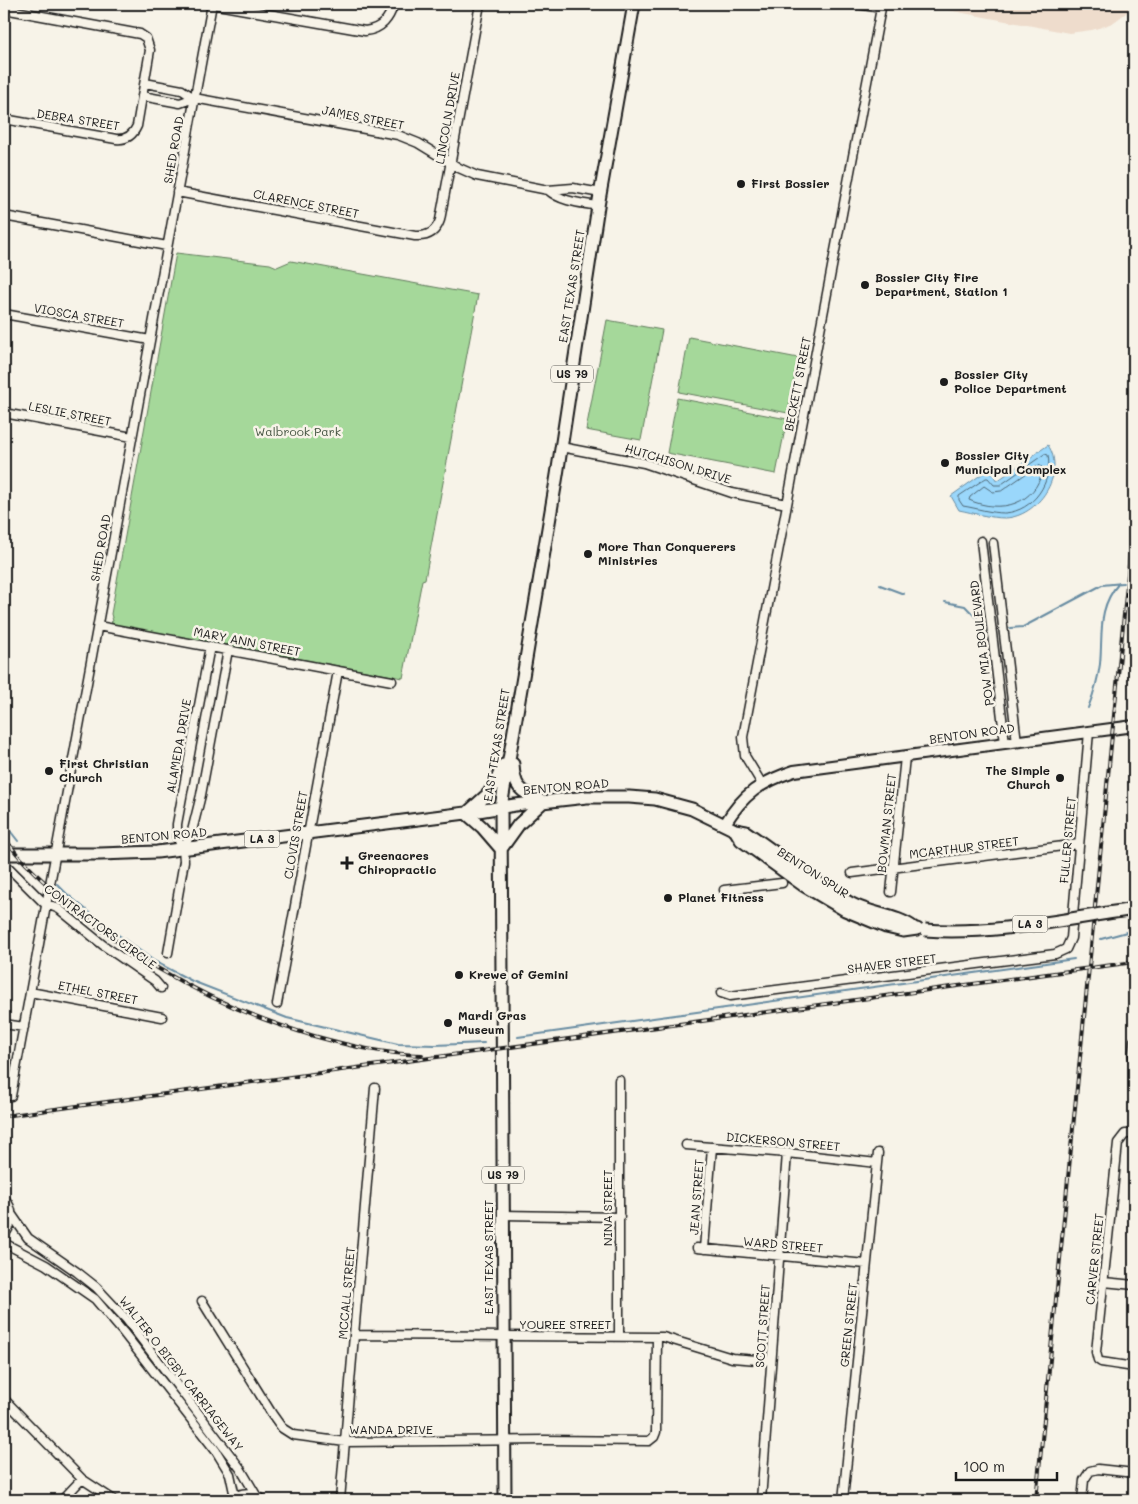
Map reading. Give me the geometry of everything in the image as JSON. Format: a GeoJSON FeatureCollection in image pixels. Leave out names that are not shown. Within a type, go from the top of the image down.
{"type":"FeatureCollection","features":[{"type":"Feature","properties":{"kind":"main road","name":"EAST TEXAS STREET"},"geometry":{"type":"LineString","coordinates":[[505,1500],[501,808],[561,446],[598,206],[634,4]]}},
{"type":"Feature","properties":{"kind":"main road","name":"BENTON ROAD"},"geometry":{"type":"LineString","coordinates":[[4,854],[115,854],[183,849],[587,797],[655,799],[692,809],[730,827],[735,808],[746,796],[762,784],[794,771],[1134,726]]}},
{"type":"Feature","properties":{"kind":"main road"},"geometry":{"type":"LineString","coordinates":[[511,744],[513,773],[517,785],[525,793],[542,802],[519,824],[500,849],[482,827],[466,813],[488,794],[495,784],[511,744]]}},
{"type":"Feature","properties":{"kind":"main road","name":"BENTON SPUR"},"geometry":{"type":"LineString","coordinates":[[730,827],[741,840],[810,889],[845,910],[886,927],[903,931],[919,929],[964,931],[990,929],[1134,909]]}},
{"type":"Feature","properties":{"kind":"street"},"geometry":{"type":"LineString","coordinates":[[212,4],[365,31],[374,30],[383,24],[391,13],[394,4]]}},
{"type":"Feature","properties":{"kind":"street","name":"SHED ROAD"},"geometry":{"type":"LineString","coordinates":[[11,1096],[212,4]]}},
{"type":"Feature","properties":{"kind":"street","name":"LINCOLN DRIVE"},"geometry":{"type":"LineString","coordinates":[[431,233],[437,227],[440,220],[480,4]]}},
{"type":"Feature","properties":{"kind":"street","name":"BECKETT STREET"},"geometry":{"type":"LineString","coordinates":[[762,784],[745,756],[743,738],[881,8],[857,4]]}},
{"type":"Feature","properties":{"kind":"street"},"geometry":{"type":"LineString","coordinates":[[4,9],[140,34],[146,38],[150,50],[144,90]]}},
{"type":"Feature","properties":{"kind":"street","name":"JAMES STREET"},"geometry":{"type":"LineString","coordinates":[[144,90],[180,102],[194,98]]}},
{"type":"Feature","properties":{"kind":"street","name":"JAMES STREET"},"geometry":{"type":"LineString","coordinates":[[144,90],[182,90],[194,98],[398,136],[418,143],[476,176],[548,190],[573,188],[601,193]]}},
{"type":"Feature","properties":{"kind":"street","name":"DEBRA STREET"},"geometry":{"type":"LineString","coordinates":[[4,119],[120,140],[135,130],[144,90]]}},
{"type":"Feature","properties":{"kind":"street","name":"JAMES STREET"},"geometry":{"type":"LineString","coordinates":[[548,190],[554,196],[564,200],[598,206]]}},
{"type":"Feature","properties":{"kind":"street","name":"CLARENCE STREET"},"geometry":{"type":"LineString","coordinates":[[177,192],[416,236],[424,236],[431,233]]}},
{"type":"Feature","properties":{"kind":"street"},"geometry":{"type":"LineString","coordinates":[[4,216],[167,246]]}},
{"type":"Feature","properties":{"kind":"street","name":"VIOSCA STREET"},"geometry":{"type":"LineString","coordinates":[[4,314],[150,340]]}},
{"type":"Feature","properties":{"kind":"street","name":"LESLIE STREET"},"geometry":{"type":"LineString","coordinates":[[4,413],[132,437]]}},
{"type":"Feature","properties":{"kind":"street","name":"HUTCHISON DRIVE"},"geometry":{"type":"LineString","coordinates":[[561,446],[644,463],[732,493],[787,504]]}},
{"type":"Feature","properties":{"kind":"street","name":"POW MIA BOULEVARD"},"geometry":{"type":"LineString","coordinates":[[981,541],[1005,743]]}},
{"type":"Feature","properties":{"kind":"street","name":"POW MIA BOULEVARD"},"geometry":{"type":"LineString","coordinates":[[993,543],[1017,742]]}},
{"type":"Feature","properties":{"kind":"street","name":"MARY ANN STREET"},"geometry":{"type":"LineString","coordinates":[[98,626],[392,681]]}},
{"type":"Feature","properties":{"kind":"street","name":"ALAMEDA DRIVE"},"geometry":{"type":"LineString","coordinates":[[168,952],[183,868],[183,849],[177,837],[177,824],[210,646]]}},
{"type":"Feature","properties":{"kind":"street","name":"ALAMEDA DRIVE"},"geometry":{"type":"LineString","coordinates":[[183,849],[192,832],[201,795],[228,650]]}},
{"type":"Feature","properties":{"kind":"street","name":"CLOVIS STREET"},"geometry":{"type":"LineString","coordinates":[[277,1004],[338,670]]}},
{"type":"Feature","properties":{"kind":"street","name":"FULLER STREET"},"geometry":{"type":"LineString","coordinates":[[1066,949],[1071,938],[1089,732]]}},
{"type":"Feature","properties":{"kind":"street","name":"BOWMAN STREET"},"geometry":{"type":"LineString","coordinates":[[891,892],[905,757]]}},
{"type":"Feature","properties":{"kind":"street","name":"MCARTHUR STREET"},"geometry":{"type":"LineString","coordinates":[[852,873],[1079,844]]}},
{"type":"Feature","properties":{"kind":"street","name":"CONTRACTORS CIRCLE"},"geometry":{"type":"LineString","coordinates":[[4,863],[35,895],[47,904],[59,909],[104,945],[155,981],[161,988]]}},
{"type":"Feature","properties":{"kind":"street"},"geometry":{"type":"LineString","coordinates":[[724,890],[782,882]]}},
{"type":"Feature","properties":{"kind":"street","name":"SHAVER STREET"},"geometry":{"type":"LineString","coordinates":[[721,993],[730,996],[739,995],[1055,954],[1066,949]]}},
{"type":"Feature","properties":{"kind":"street","name":"ETHEL STREET"},"geometry":{"type":"LineString","coordinates":[[30,992],[162,1017]]}},
{"type":"Feature","properties":{"kind":"street"},"geometry":{"type":"LineString","coordinates":[[4,1024],[24,1027]]}},
{"type":"Feature","properties":{"kind":"street"},"geometry":{"type":"LineString","coordinates":[[1134,1041],[1132,1055],[1134,1063]]}},
{"type":"Feature","properties":{"kind":"street","name":"NINA STREET"},"geometry":{"type":"LineString","coordinates":[[619,1080],[620,1336]]}},
{"type":"Feature","properties":{"kind":"street","name":"MCCALL STREET"},"geometry":{"type":"LineString","coordinates":[[340,1500],[375,1088]]}},
{"type":"Feature","properties":{"kind":"street","name":"CARVER STREET"},"geometry":{"type":"LineString","coordinates":[[1134,1134],[1124,1134],[1118,1143],[1096,1352],[1098,1360],[1106,1364],[1134,1367]]}},
{"type":"Feature","properties":{"kind":"street","name":"DICKERSON STREET"},"geometry":{"type":"LineString","coordinates":[[686,1145],[877,1162]]}},
{"type":"Feature","properties":{"kind":"street","name":"JEAN STREET"},"geometry":{"type":"LineString","coordinates":[[701,1248],[712,1147]]}},
{"type":"Feature","properties":{"kind":"street","name":"SCOTT STREET"},"geometry":{"type":"LineString","coordinates":[[760,1500],[787,1153]]}},
{"type":"Feature","properties":{"kind":"street","name":"GREEN STREET"},"geometry":{"type":"LineString","coordinates":[[843,1500],[878,1153]]}},
{"type":"Feature","properties":{"kind":"street","name":"WALTER O BIGBY CARRIAGEWAY"},"geometry":{"type":"LineString","coordinates":[[4,1198],[10,1207],[12,1215],[28,1238],[96,1287],[122,1314],[261,1498]]}},
{"type":"Feature","properties":{"kind":"street"},"geometry":{"type":"LineString","coordinates":[[4,1235],[11,1223],[12,1215]]}},
{"type":"Feature","properties":{"kind":"street"},"geometry":{"type":"LineString","coordinates":[[503,1215],[620,1217]]}},
{"type":"Feature","properties":{"kind":"street","name":"WALTER O BIGBY CARRIAGEWAY"},"geometry":{"type":"LineString","coordinates":[[4,1244],[46,1265],[95,1299],[130,1340],[216,1451],[230,1474],[232,1499],[249,1493],[261,1498]]}},
{"type":"Feature","properties":{"kind":"street","name":"WARD STREET"},"geometry":{"type":"LineString","coordinates":[[701,1248],[866,1264]]}},
{"type":"Feature","properties":{"kind":"street"},"geometry":{"type":"LineString","coordinates":[[1104,1282],[1134,1285]]}},
{"type":"Feature","properties":{"kind":"street","name":"WANDA DRIVE"},"geometry":{"type":"LineString","coordinates":[[202,1301],[282,1428],[293,1435],[345,1442],[504,1440],[644,1442],[652,1440],[656,1432],[658,1337]]}},
{"type":"Feature","properties":{"kind":"street","name":"YOUREE STREET"},"geometry":{"type":"LineString","coordinates":[[355,1335],[658,1337],[675,1340],[732,1358],[771,1361]]}},
{"type":"Feature","properties":{"kind":"street"},"geometry":{"type":"LineString","coordinates":[[4,1399],[82,1479],[114,1500]]}},
{"type":"Feature","properties":{"kind":"street"},"geometry":{"type":"LineString","coordinates":[[1082,1500],[1084,1480],[1090,1471],[1098,1469],[1134,1473]]}},
{"type":"Feature","properties":{"kind":"street"},"geometry":{"type":"LineString","coordinates":[[62,1500],[82,1479]]}},
{"type":"Feature","properties":{"kind":"shaded area"},"geometry":{"type":"Polygon","coordinates":[[[916,4],[1134,4],[1134,7],[1114,22],[1105,26],[1069,33],[916,4]]]}},
{"type":"Feature","properties":{"kind":"green space","name":"Walbrook Park"},"geometry":{"type":"Polygon","coordinates":[[[176,253],[270,264],[277,267],[291,261],[478,295],[425,579],[422,580],[403,678],[115,625],[111,622],[113,621],[111,614],[176,253]]]}},
{"type":"Feature","properties":{"kind":"green space"},"geometry":{"type":"Polygon","coordinates":[[[607,320],[662,330],[641,440],[586,430],[607,320]]]}},
{"type":"Feature","properties":{"kind":"green space"},"geometry":{"type":"Polygon","coordinates":[[[689,337],[798,358],[788,413],[679,392],[689,337]]]}},
{"type":"Feature","properties":{"kind":"green space"},"geometry":{"type":"Polygon","coordinates":[[[677,398],[787,419],[776,474],[667,453],[677,398]]]}},
{"type":"Feature","properties":{"kind":"water"},"geometry":{"type":"Polygon","coordinates":[[[1048,445],[1053,456],[1054,469],[1051,481],[1046,492],[1028,510],[1017,516],[1005,518],[959,510],[951,496],[989,469],[997,481],[1048,445]]]}},
{"type":"Feature","properties":{"kind":"waterway"},"geometry":{"type":"LineString","coordinates":[[1088,708],[1096,686],[1099,670],[1104,611],[1112,592],[1119,583]]}},
{"type":"Feature","properties":{"kind":"waterway"},"geometry":{"type":"LineString","coordinates":[[1010,628],[1023,627],[1102,585],[1123,583]]}},
{"type":"Feature","properties":{"kind":"waterway"},"geometry":{"type":"LineString","coordinates":[[880,585],[904,594]]}},
{"type":"Feature","properties":{"kind":"waterway"},"geometry":{"type":"LineString","coordinates":[[945,602],[965,606],[986,628]]}},
{"type":"Feature","properties":{"kind":"waterway"},"geometry":{"type":"LineString","coordinates":[[4,823],[18,841]]}},
{"type":"Feature","properties":{"kind":"waterway"},"geometry":{"type":"LineString","coordinates":[[1129,907],[1134,849]]}},
{"type":"Feature","properties":{"kind":"waterway"},"geometry":{"type":"LineString","coordinates":[[57,884],[106,926],[154,961],[192,981],[287,1018],[398,1044],[484,1043]]}},
{"type":"Feature","properties":{"kind":"waterway"},"geometry":{"type":"LineString","coordinates":[[1129,914],[1134,927]]}},
{"type":"Feature","properties":{"kind":"waterway"},"geometry":{"type":"LineString","coordinates":[[1101,939],[1134,930]]}},
{"type":"Feature","properties":{"kind":"waterway"},"geometry":{"type":"LineString","coordinates":[[518,1037],[1074,959]]}},
{"type":"Feature","properties":{"kind":"railway"},"geometry":{"type":"LineString","coordinates":[[1036,1500],[1134,514]]}},
{"type":"Feature","properties":{"kind":"railway"},"geometry":{"type":"LineString","coordinates":[[4,837],[33,871],[95,925],[123,946],[183,983],[247,1013],[314,1036],[367,1049],[422,1055]]}},
{"type":"Feature","properties":{"kind":"railway"},"geometry":{"type":"LineString","coordinates":[[4,1116],[1134,962]]}},
{"type":"Feature","properties":{"kind":"place","name":"First Bossier"},"geometry":{"type":"Point","coordinates":[741,184]}},
{"type":"Feature","properties":{"kind":"place","name":"Bossier City Fire Department, Station 1"},"geometry":{"type":"Point","coordinates":[865,285]}},
{"type":"Feature","properties":{"kind":"place","name":"Bossier City Police Department"},"geometry":{"type":"Point","coordinates":[944,382]}},
{"type":"Feature","properties":{"kind":"place","name":"Bossier City Municipal Complex"},"geometry":{"type":"Point","coordinates":[945,463]}},
{"type":"Feature","properties":{"kind":"place","name":"More Than Conquerers Ministries"},"geometry":{"type":"Point","coordinates":[588,554]}},
{"type":"Feature","properties":{"kind":"place","name":"First Christian Church"},"geometry":{"type":"Point","coordinates":[49,771]}},
{"type":"Feature","properties":{"kind":"place","name":"The Simple Church"},"geometry":{"type":"Point","coordinates":[1060,778]}},
{"type":"Feature","properties":{"kind":"place","name":"Greenacres Chiropractic"},"geometry":{"type":"Point","coordinates":[347,863]}},
{"type":"Feature","properties":{"kind":"place","name":"Planet Fitness"},"geometry":{"type":"Point","coordinates":[668,898]}},
{"type":"Feature","properties":{"kind":"place","name":"Krewe of Gemini"},"geometry":{"type":"Point","coordinates":[459,975]}},
{"type":"Feature","properties":{"kind":"place","name":"Mardi Gras Museum"},"geometry":{"type":"Point","coordinates":[448,1023]}}]}
